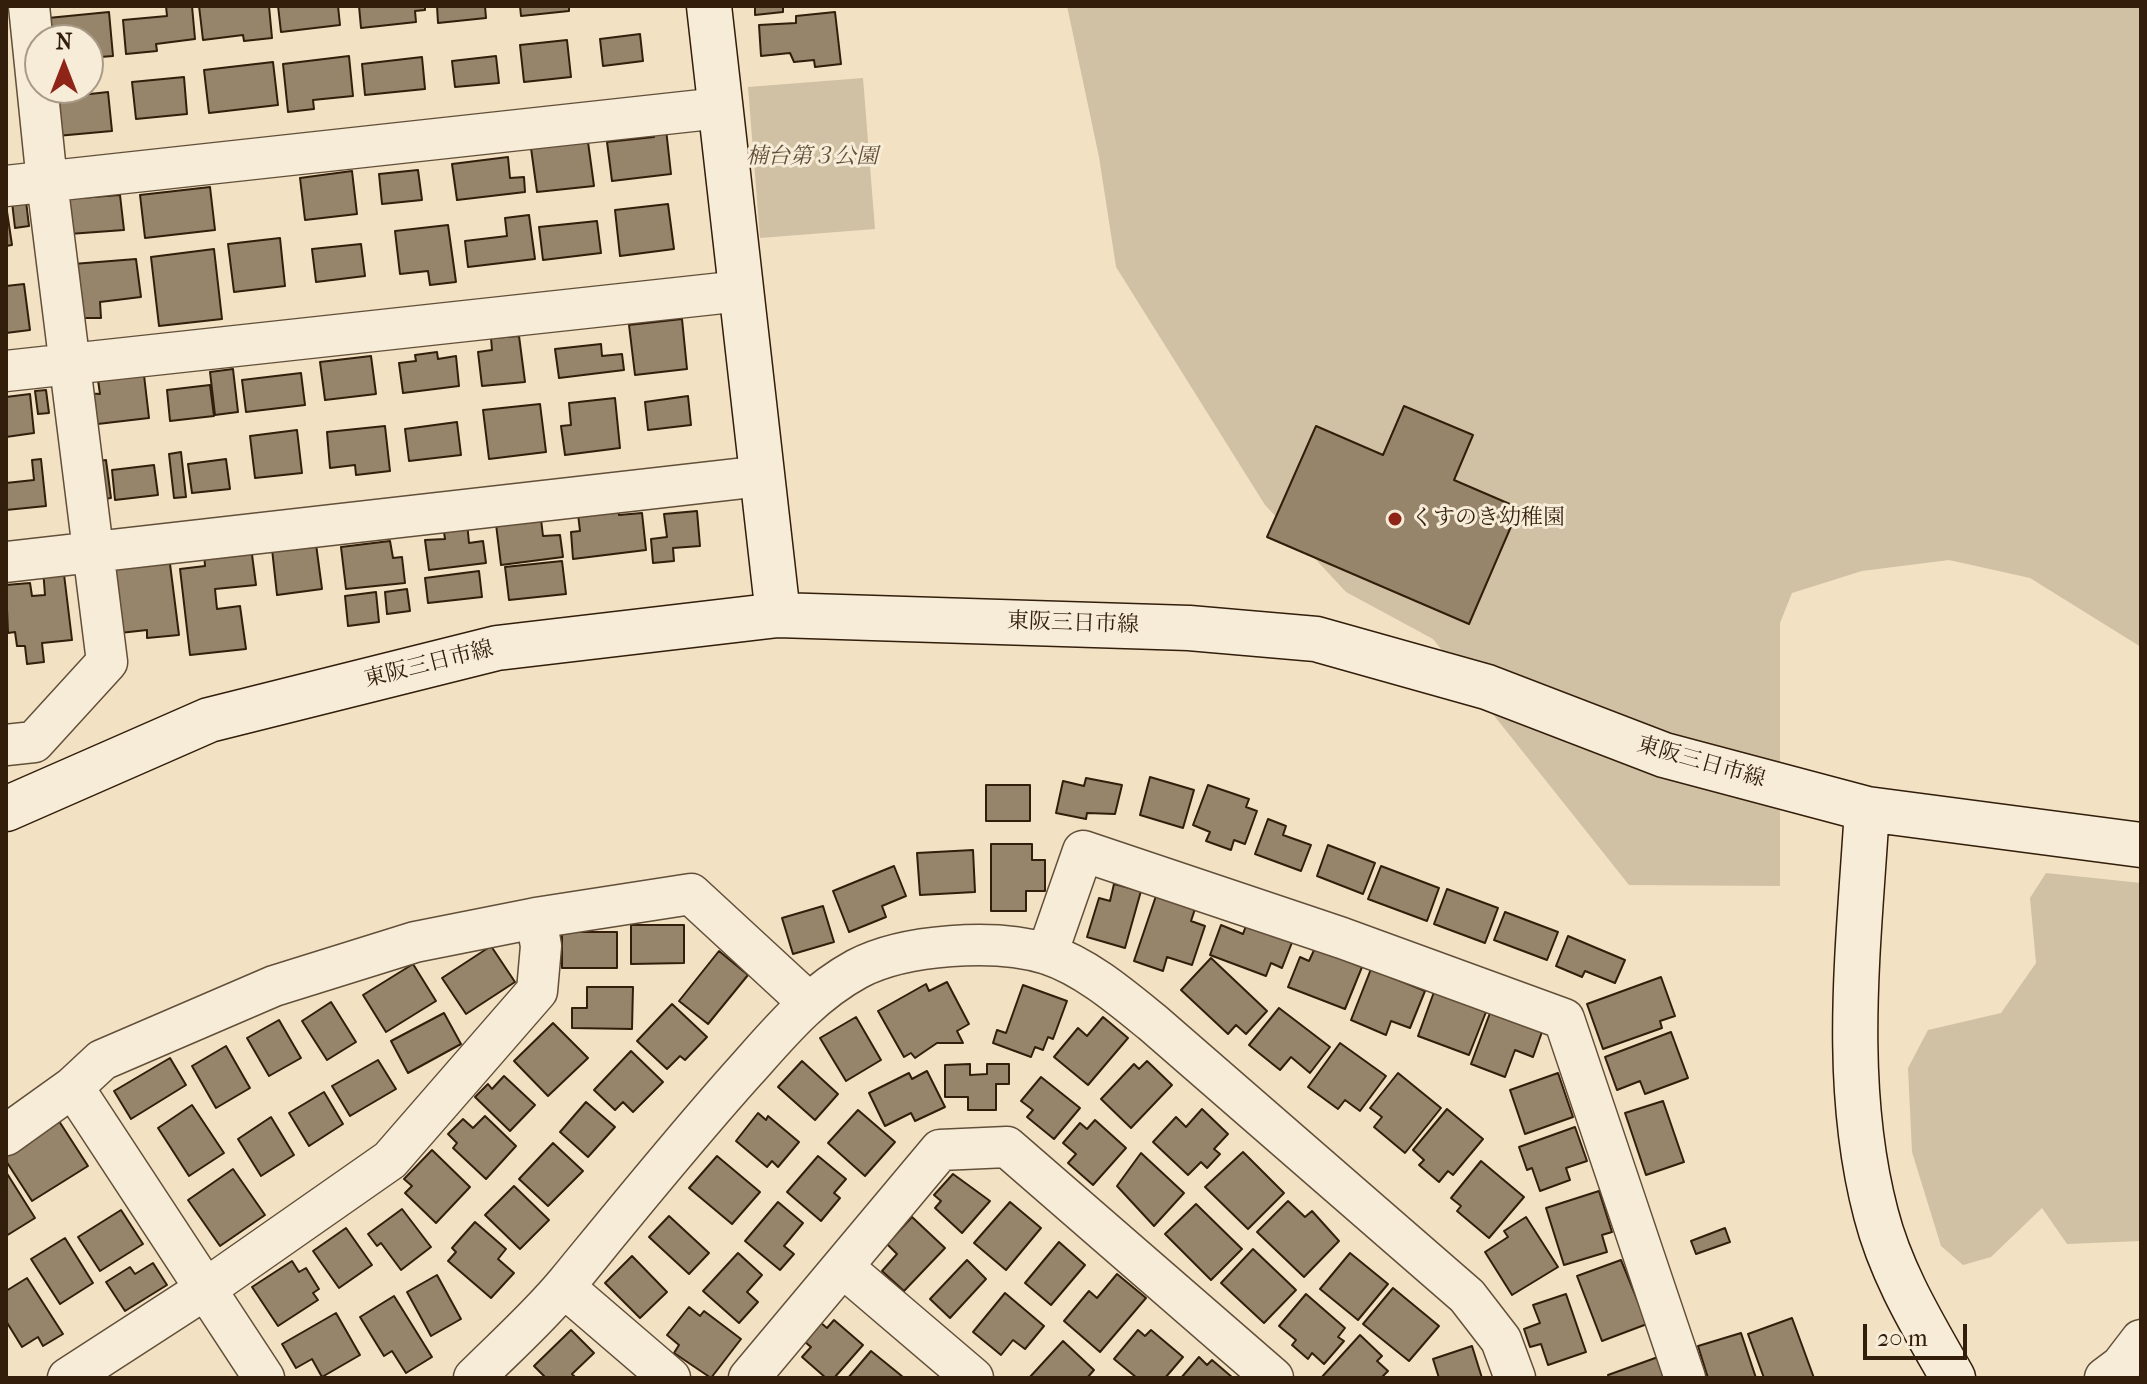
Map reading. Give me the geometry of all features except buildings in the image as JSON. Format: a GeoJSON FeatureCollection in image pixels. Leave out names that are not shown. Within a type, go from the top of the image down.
{"type":"FeatureCollection","features":[{"type":"Feature","properties":{"kind":"main road"},"geometry":{"type":"LineString","coordinates":[[709,6],[778,615]]}},
{"type":"Feature","properties":{"kind":"main road","name":"東阪三日市線"},"geometry":{"type":"LineString","coordinates":[[6,809],[209,720],[497,648],[778,615],[1189,628],[1316,639],[1487,687],[1664,755],[1867,809],[2141,845]]}},
{"type":"Feature","properties":{"kind":"main road"},"geometry":{"type":"LineString","coordinates":[[1867,809],[1854,1037],[1859,1136],[1876,1216],[1900,1282],[1953,1378]]}},
{"type":"Feature","properties":{"kind":"street"},"geometry":{"type":"LineString","coordinates":[[6,745],[34,742],[107,662],[47,182],[29,6]]}},
{"type":"Feature","properties":{"kind":"street"},"geometry":{"type":"LineString","coordinates":[[6,186],[720,108]]}},
{"type":"Feature","properties":{"kind":"street"},"geometry":{"type":"LineString","coordinates":[[6,371],[741,291]]}},
{"type":"Feature","properties":{"kind":"street"},"geometry":{"type":"LineString","coordinates":[[6,562],[762,476]]}},
{"type":"Feature","properties":{"kind":"street"},"geometry":{"type":"LineString","coordinates":[[1047,954],[1083,851],[1342,938],[1564,1019],[1685,1378]]}},
{"type":"Feature","properties":{"kind":"street"},"geometry":{"type":"LineString","coordinates":[[6,1135],[73,1087],[102,1060],[274,986],[415,942],[536,918],[691,894],[808,1002]]}},
{"type":"Feature","properties":{"kind":"street"},"geometry":{"type":"LineString","coordinates":[[68,1378],[204,1290],[390,1160],[537,991],[541,946],[536,918]]}},
{"type":"Feature","properties":{"kind":"street"},"geometry":{"type":"LineString","coordinates":[[474,1378],[564,1287],[686,1137],[808,1002],[859,968],[892,956],[953,947],[993,947],[1047,954],[1104,984],[1153,1023],[1467,1296],[1501,1340],[1515,1378]]}},
{"type":"Feature","properties":{"kind":"street"},"geometry":{"type":"LineString","coordinates":[[73,1087],[264,1378]]}},
{"type":"Feature","properties":{"kind":"street"},"geometry":{"type":"LineString","coordinates":[[749,1378],[940,1150],[1007,1147],[1273,1378]]}},
{"type":"Feature","properties":{"kind":"street"},"geometry":{"type":"LineString","coordinates":[[844,1268],[973,1378]]}},
{"type":"Feature","properties":{"kind":"street"},"geometry":{"type":"LineString","coordinates":[[564,1287],[670,1378]]}},
{"type":"Feature","properties":{"kind":"street"},"geometry":{"type":"LineString","coordinates":[[2105,1378],[2121,1366],[2141,1340]]}},
{"type":"Feature","properties":{"kind":"green space"},"geometry":{"type":"Polygon","coordinates":[[[1067,6],[2141,6],[2141,647],[2030,578],[1949,560],[1862,571],[1792,593],[1780,623],[1780,886],[1629,885],[1433,639],[1346,592],[1265,505],[1116,267],[1099,157],[1067,6]]]}},
{"type":"Feature","properties":{"kind":"green space","name":"楠台第３公園"},"geometry":{"type":"Polygon","coordinates":[[[863,78],[875,229],[760,238],[748,87],[863,78]]]}},
{"type":"Feature","properties":{"kind":"green space"},"geometry":{"type":"Polygon","coordinates":[[[2046,873],[2141,883],[2141,1241],[2067,1244],[2042,1208],[1991,1257],[1963,1265],[1941,1246],[1912,1152],[1908,1068],[1928,1030],[2001,1013],[2036,963],[2030,898],[2046,873]]]}},
{"type":"Feature","properties":{"kind":"place","name":"くすのき幼稚園"},"geometry":{"type":"Point","coordinates":[1395,519]}}]}
